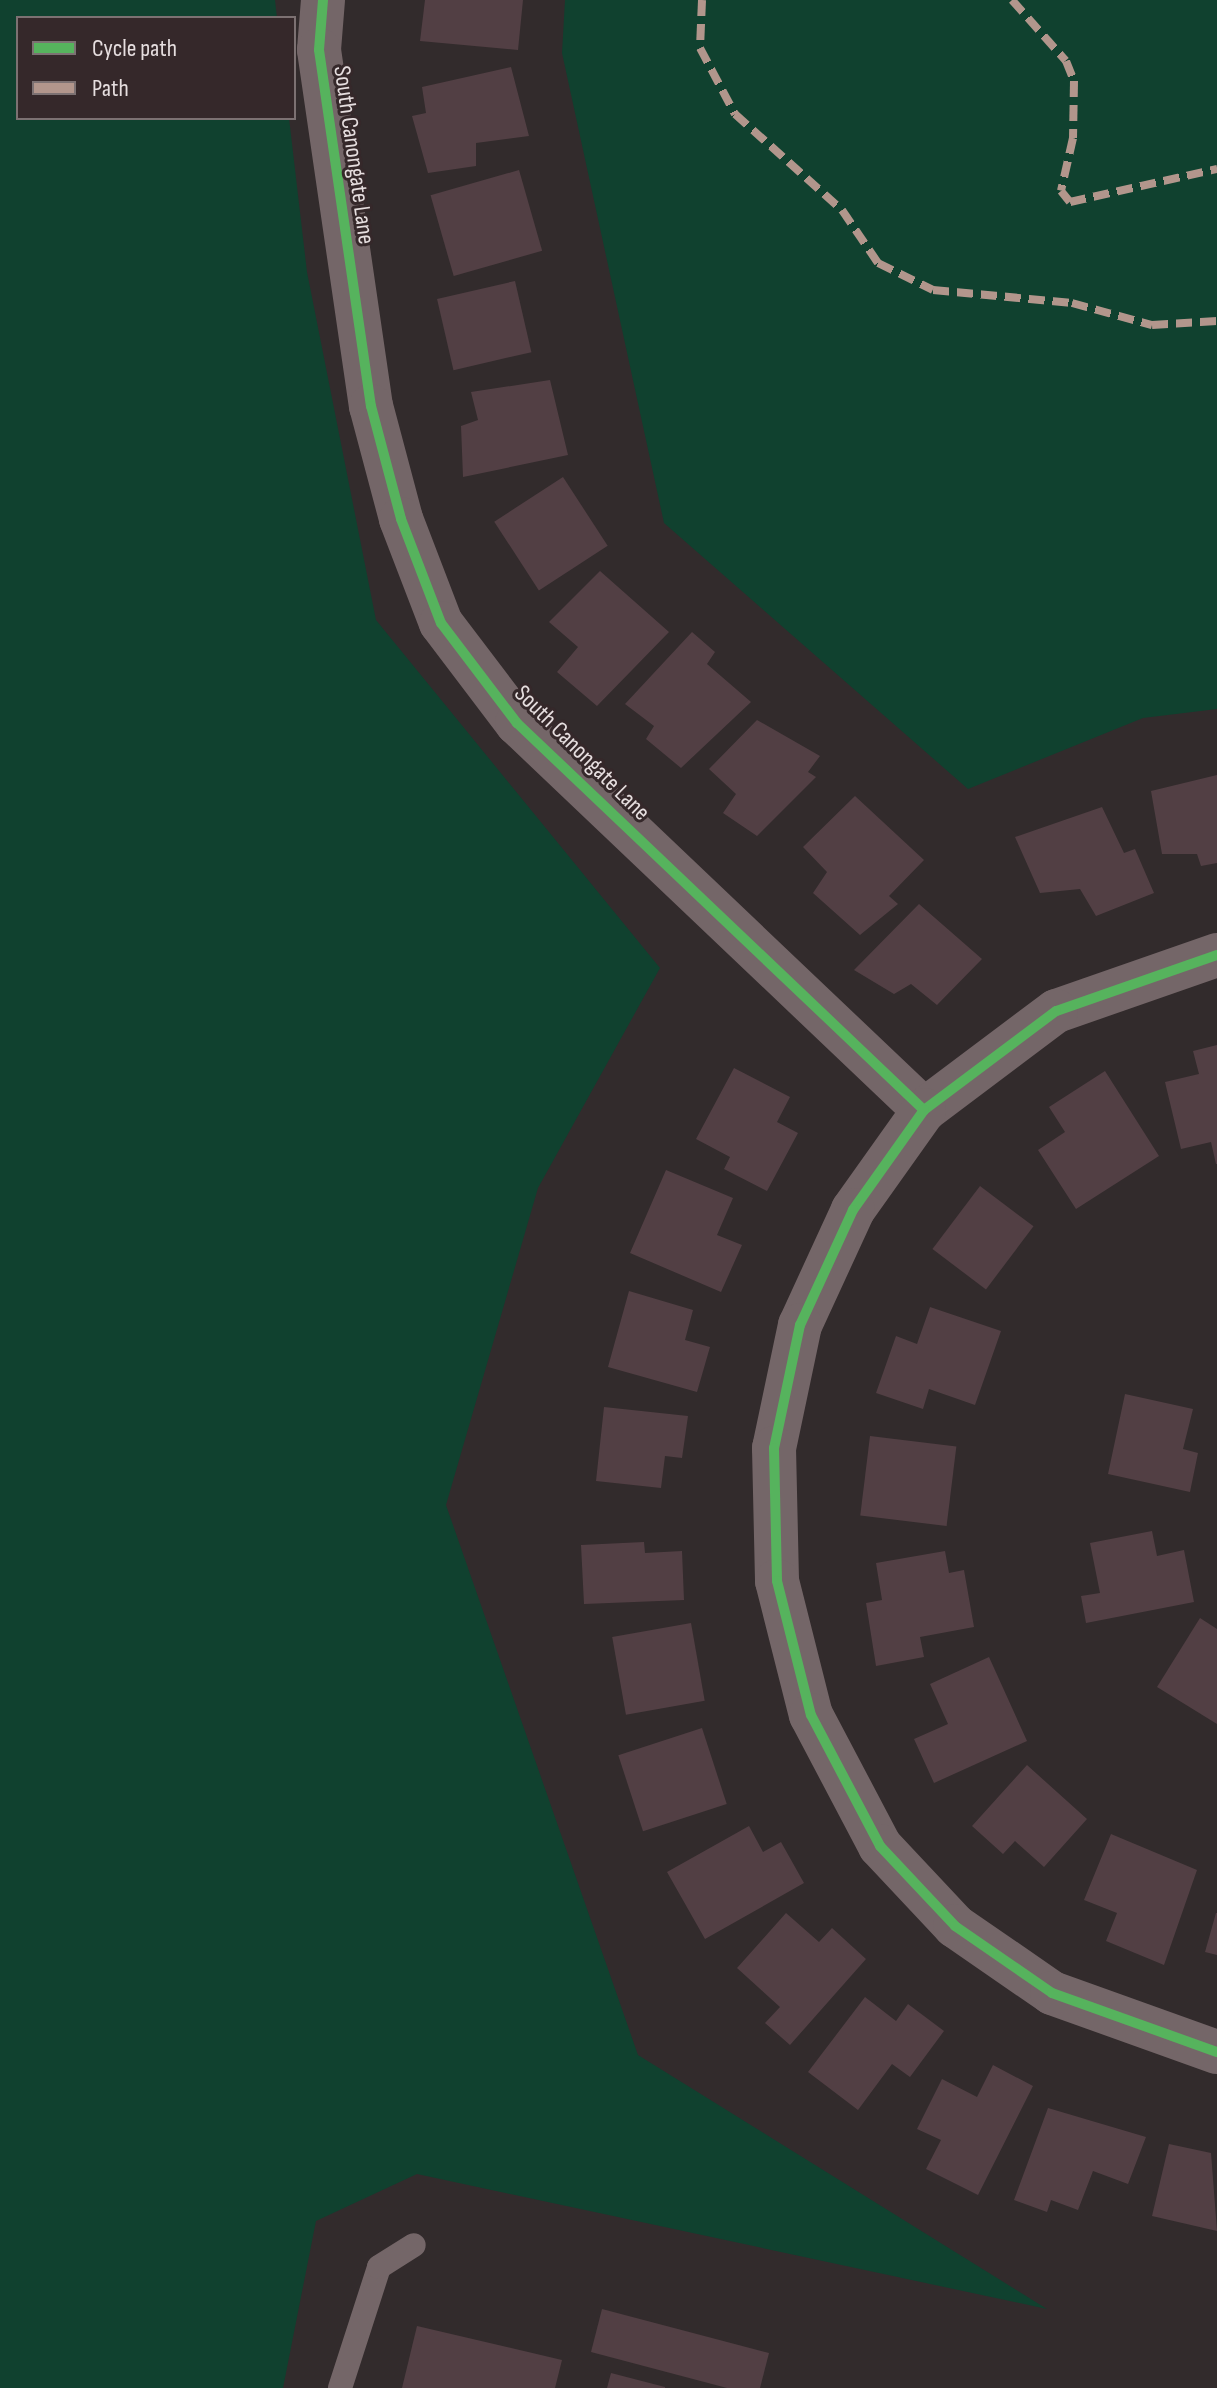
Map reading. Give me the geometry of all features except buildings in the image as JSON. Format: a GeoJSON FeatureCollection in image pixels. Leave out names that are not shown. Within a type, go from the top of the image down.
{"type":"FeatureCollection","features":[{"type":"Feature","properties":{"kind":"street","name":"South Canongate Lane"},"geometry":{"type":"LineString","coordinates":[[323,0],[319,50],[371,406],[401,519],[441,623],[517,723],[924,1110]]}},
{"type":"Feature","properties":{"kind":"street"},"geometry":{"type":"LineString","coordinates":[[1217,955],[1056,1011],[924,1110],[853,1210],[800,1325],[774,1448],[777,1581],[811,1715],[880,1846],[955,1926],[1052,1993],[1217,2052]]}},
{"type":"Feature","properties":{"kind":"lane"},"geometry":{"type":"LineString","coordinates":[[340,2388],[379,2267],[414,2245]]}},
{"type":"Feature","properties":{"kind":"green space"},"geometry":{"type":"Polygon","coordinates":[[[0,0],[275,0],[277,16],[16,16],[16,120],[289,120],[307,272],[376,620],[660,968],[538,1188],[446,1505],[638,2055],[1047,2309],[417,2174],[316,2221],[283,2388],[0,2388],[0,0]]]}},
{"type":"Feature","properties":{"kind":"green space"},"geometry":{"type":"Polygon","coordinates":[[[565,0],[1217,0],[1217,709],[1143,718],[968,789],[664,523],[562,53],[565,0]]]}},
{"type":"Feature","properties":{"kind":"marked path"},"geometry":{"type":"LineString","coordinates":[[702,0],[700,48],[735,114],[842,210],[878,263],[933,290],[1072,303],[1152,325],[1217,321]]}},
{"type":"Feature","properties":{"kind":"marked path"},"geometry":{"type":"LineString","coordinates":[[1012,0],[1066,61],[1074,81],[1073,138],[1061,191],[1070,202],[1217,169]]}},
{"type":"Feature","properties":{"kind":"cycle path"},"geometry":{"type":"LineString","coordinates":[[323,0],[319,50],[371,406],[401,519],[441,623],[517,723],[924,1110]]}},
{"type":"Feature","properties":{"kind":"cycle path"},"geometry":{"type":"LineString","coordinates":[[1217,955],[1056,1011],[924,1110],[853,1210],[800,1325],[774,1448],[777,1581],[811,1715],[880,1846],[955,1926],[1052,1993],[1217,2052]]}}]}
